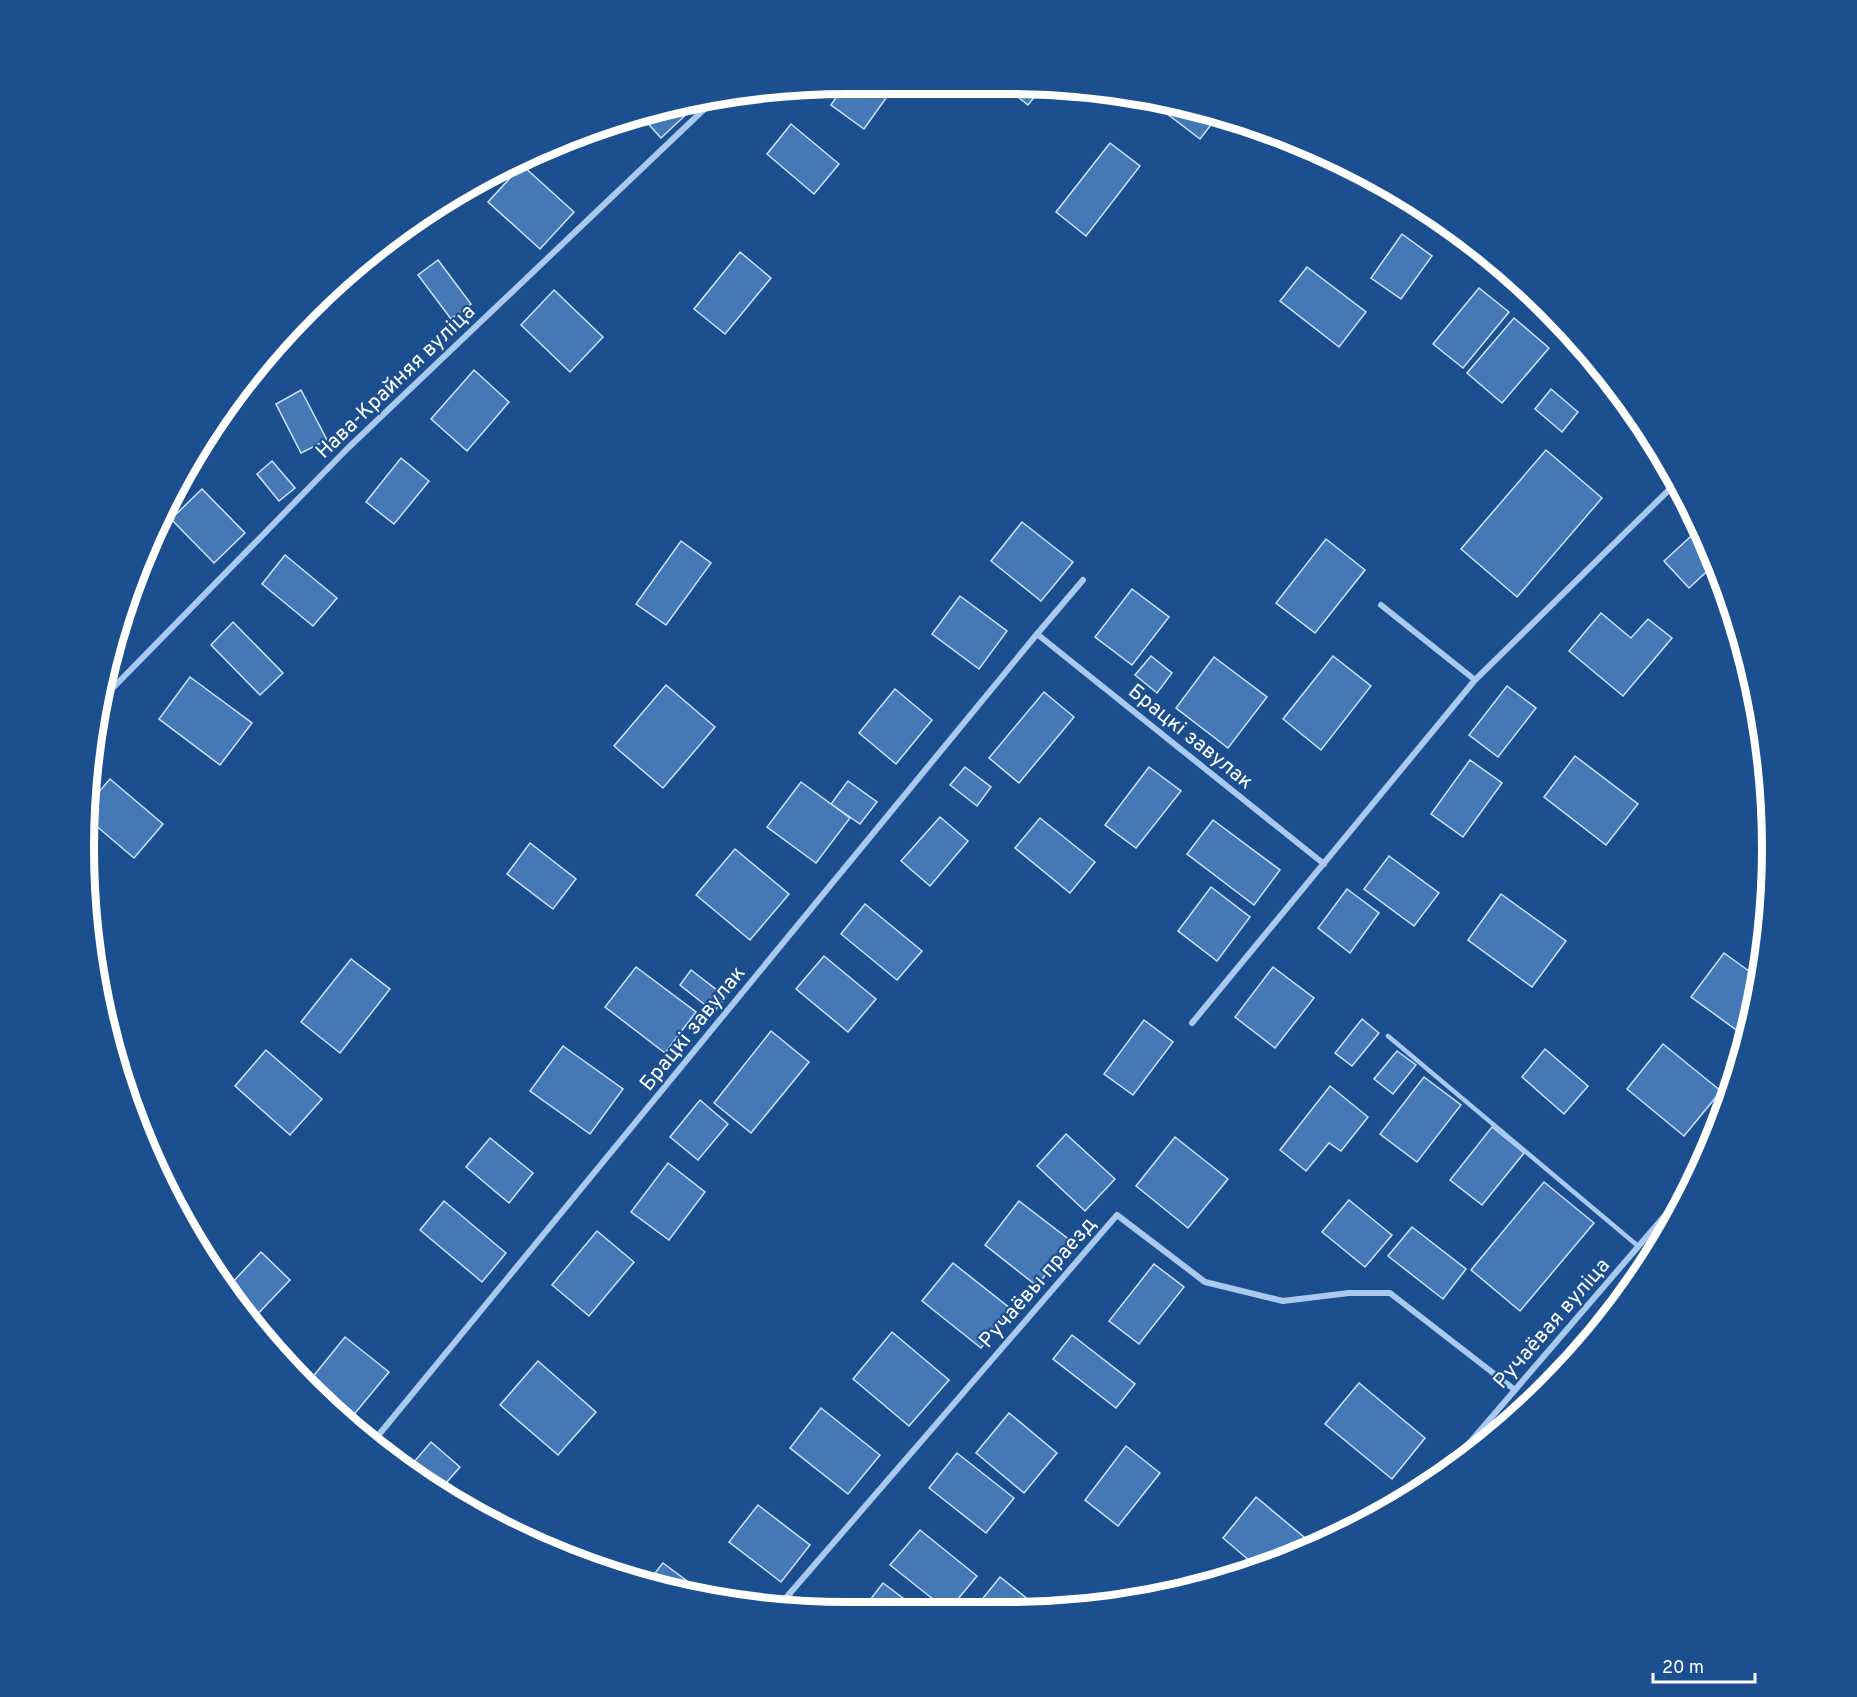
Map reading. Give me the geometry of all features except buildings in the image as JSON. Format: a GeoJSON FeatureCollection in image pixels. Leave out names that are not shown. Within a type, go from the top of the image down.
{"type":"FeatureCollection","features":[{"type":"Feature","properties":{"kind":"street","name":"Нава-Крайняя вуліца"},"geometry":{"type":"LineString","coordinates":[[112,689],[347,449],[705,108]]}},
{"type":"Feature","properties":{"kind":"street"},"geometry":{"type":"LineString","coordinates":[[1192,1023],[1475,680],[1670,489]]}},
{"type":"Feature","properties":{"kind":"street","name":"Брацкі завулак"},"geometry":{"type":"LineString","coordinates":[[377,1437],[1083,580]]}},
{"type":"Feature","properties":{"kind":"street"},"geometry":{"type":"LineString","coordinates":[[1381,605],[1475,680]]}},
{"type":"Feature","properties":{"kind":"street","name":"Брацкі завулак"},"geometry":{"type":"LineString","coordinates":[[1037,634],[1324,864]]}},
{"type":"Feature","properties":{"kind":"street","name":"Ручаёвая вуліца"},"geometry":{"type":"LineString","coordinates":[[1463,1450],[1670,1209]]}},
{"type":"Feature","properties":{"kind":"street","name":"Ручаёвы праезд"},"geometry":{"type":"LineString","coordinates":[[784,1599],[1117,1215],[1205,1282],[1283,1301],[1350,1293],[1389,1293],[1515,1390]]}},
{"type":"Feature","properties":{"kind":"lane"},"geometry":{"type":"LineString","coordinates":[[1388,1036],[1638,1246]]}},
{"type":"Feature","properties":{"kind":"lane"},"geometry":{"type":"LineString","coordinates":[[788,1595],[796,1601]]}}]}
